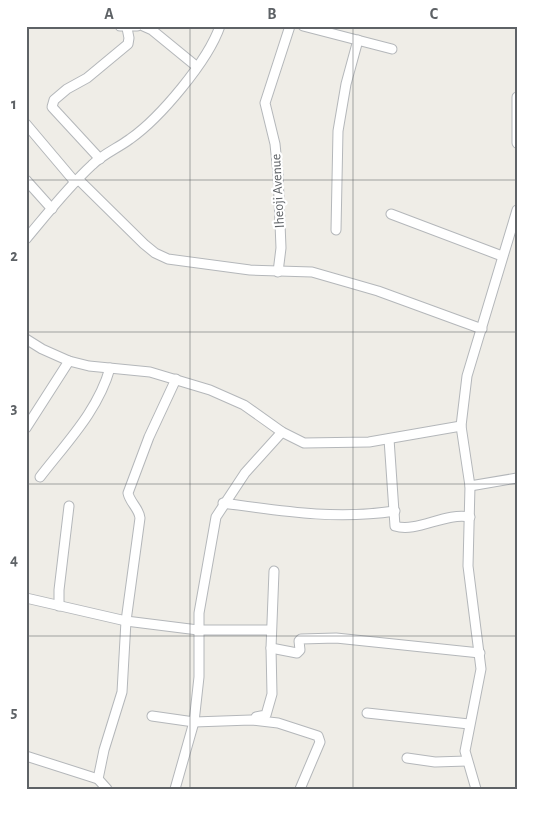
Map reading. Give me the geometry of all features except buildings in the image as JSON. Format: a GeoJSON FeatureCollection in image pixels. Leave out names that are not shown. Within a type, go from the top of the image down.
{"type":"FeatureCollection","features":[{"type":"Feature","properties":{"kind":"street"},"geometry":{"type":"LineString","coordinates":[[100,159],[52,107],[52,104],[67,89],[87,78],[128,44],[130,38],[124,27],[137,26]]}},
{"type":"Feature","properties":{"kind":"street"},"geometry":{"type":"LineString","coordinates":[[143,26],[152,30],[196,66]]}},
{"type":"Feature","properties":{"kind":"street"},"geometry":{"type":"LineString","coordinates":[[26,239],[76,181],[100,159],[131,139],[173,99],[210,47],[220,26]]}},
{"type":"Feature","properties":{"kind":"street","name":"Iheoji Avenue"},"geometry":{"type":"LineString","coordinates":[[278,272],[281,248],[278,174],[275,144],[269,128],[265,103],[290,26]]}},
{"type":"Feature","properties":{"kind":"street"},"geometry":{"type":"LineString","coordinates":[[303,26],[392,48]]}},
{"type":"Feature","properties":{"kind":"street"},"geometry":{"type":"LineString","coordinates":[[336,230],[338,131],[346,84],[358,40]]}},
{"type":"Feature","properties":{"kind":"street"},"geometry":{"type":"LineString","coordinates":[[517,97],[517,143]]}},
{"type":"Feature","properties":{"kind":"street"},"geometry":{"type":"LineString","coordinates":[[26,124],[76,181],[144,244],[155,253],[168,259],[278,272],[312,272],[378,291],[482,329]]}},
{"type":"Feature","properties":{"kind":"street"},"geometry":{"type":"LineString","coordinates":[[26,180],[52,209]]}},
{"type":"Feature","properties":{"kind":"street"},"geometry":{"type":"LineString","coordinates":[[476,789],[465,751],[480,675],[480,652],[468,566],[470,486],[461,426],[464,388],[517,210]]}},
{"type":"Feature","properties":{"kind":"street"},"geometry":{"type":"LineString","coordinates":[[391,214],[502,256]]}},
{"type":"Feature","properties":{"kind":"street"},"geometry":{"type":"LineString","coordinates":[[26,339],[42,349],[69,361],[150,372],[210,390],[244,405],[282,432],[304,443],[369,442],[461,426]]}},
{"type":"Feature","properties":{"kind":"street"},"geometry":{"type":"LineString","coordinates":[[26,428],[69,361]]}},
{"type":"Feature","properties":{"kind":"street"},"geometry":{"type":"LineString","coordinates":[[40,477],[77,433],[106,381],[110,368]]}},
{"type":"Feature","properties":{"kind":"street"},"geometry":{"type":"LineString","coordinates":[[98,778],[104,750],[122,692],[126,622],[140,518],[139,512],[128,494],[148,437],[176,379]]}},
{"type":"Feature","properties":{"kind":"street"},"geometry":{"type":"LineString","coordinates":[[175,789],[194,722],[199,677],[199,613],[213,529],[223,504],[245,473],[282,432]]}},
{"type":"Feature","properties":{"kind":"street"},"geometry":{"type":"LineString","coordinates":[[390,439],[395,511],[394,525],[397,527],[429,523],[454,516],[470,517]]}},
{"type":"Feature","properties":{"kind":"street"},"geometry":{"type":"LineString","coordinates":[[470,486],[517,478]]}},
{"type":"Feature","properties":{"kind":"street"},"geometry":{"type":"LineString","coordinates":[[223,504],[317,516],[347,516],[395,511]]}},
{"type":"Feature","properties":{"kind":"street"},"geometry":{"type":"LineString","coordinates":[[59,606],[69,506]]}},
{"type":"Feature","properties":{"kind":"street"},"geometry":{"type":"LineString","coordinates":[[252,720],[266,715],[271,698],[270,648],[274,571]]}},
{"type":"Feature","properties":{"kind":"street"},"geometry":{"type":"LineString","coordinates":[[26,598],[126,622],[198,630],[272,630]]}},
{"type":"Feature","properties":{"kind":"street"},"geometry":{"type":"LineString","coordinates":[[270,648],[297,653],[300,650],[301,639],[336,638],[480,652]]}},
{"type":"Feature","properties":{"kind":"street"},"geometry":{"type":"LineString","coordinates":[[367,713],[469,724]]}},
{"type":"Feature","properties":{"kind":"street"},"geometry":{"type":"LineString","coordinates":[[152,716],[194,722],[252,720],[278,723],[320,738],[300,789]]}},
{"type":"Feature","properties":{"kind":"street"},"geometry":{"type":"LineString","coordinates":[[26,756],[98,778],[107,789]]}},
{"type":"Feature","properties":{"kind":"street"},"geometry":{"type":"LineString","coordinates":[[407,758],[435,762],[467,761]]}}]}
